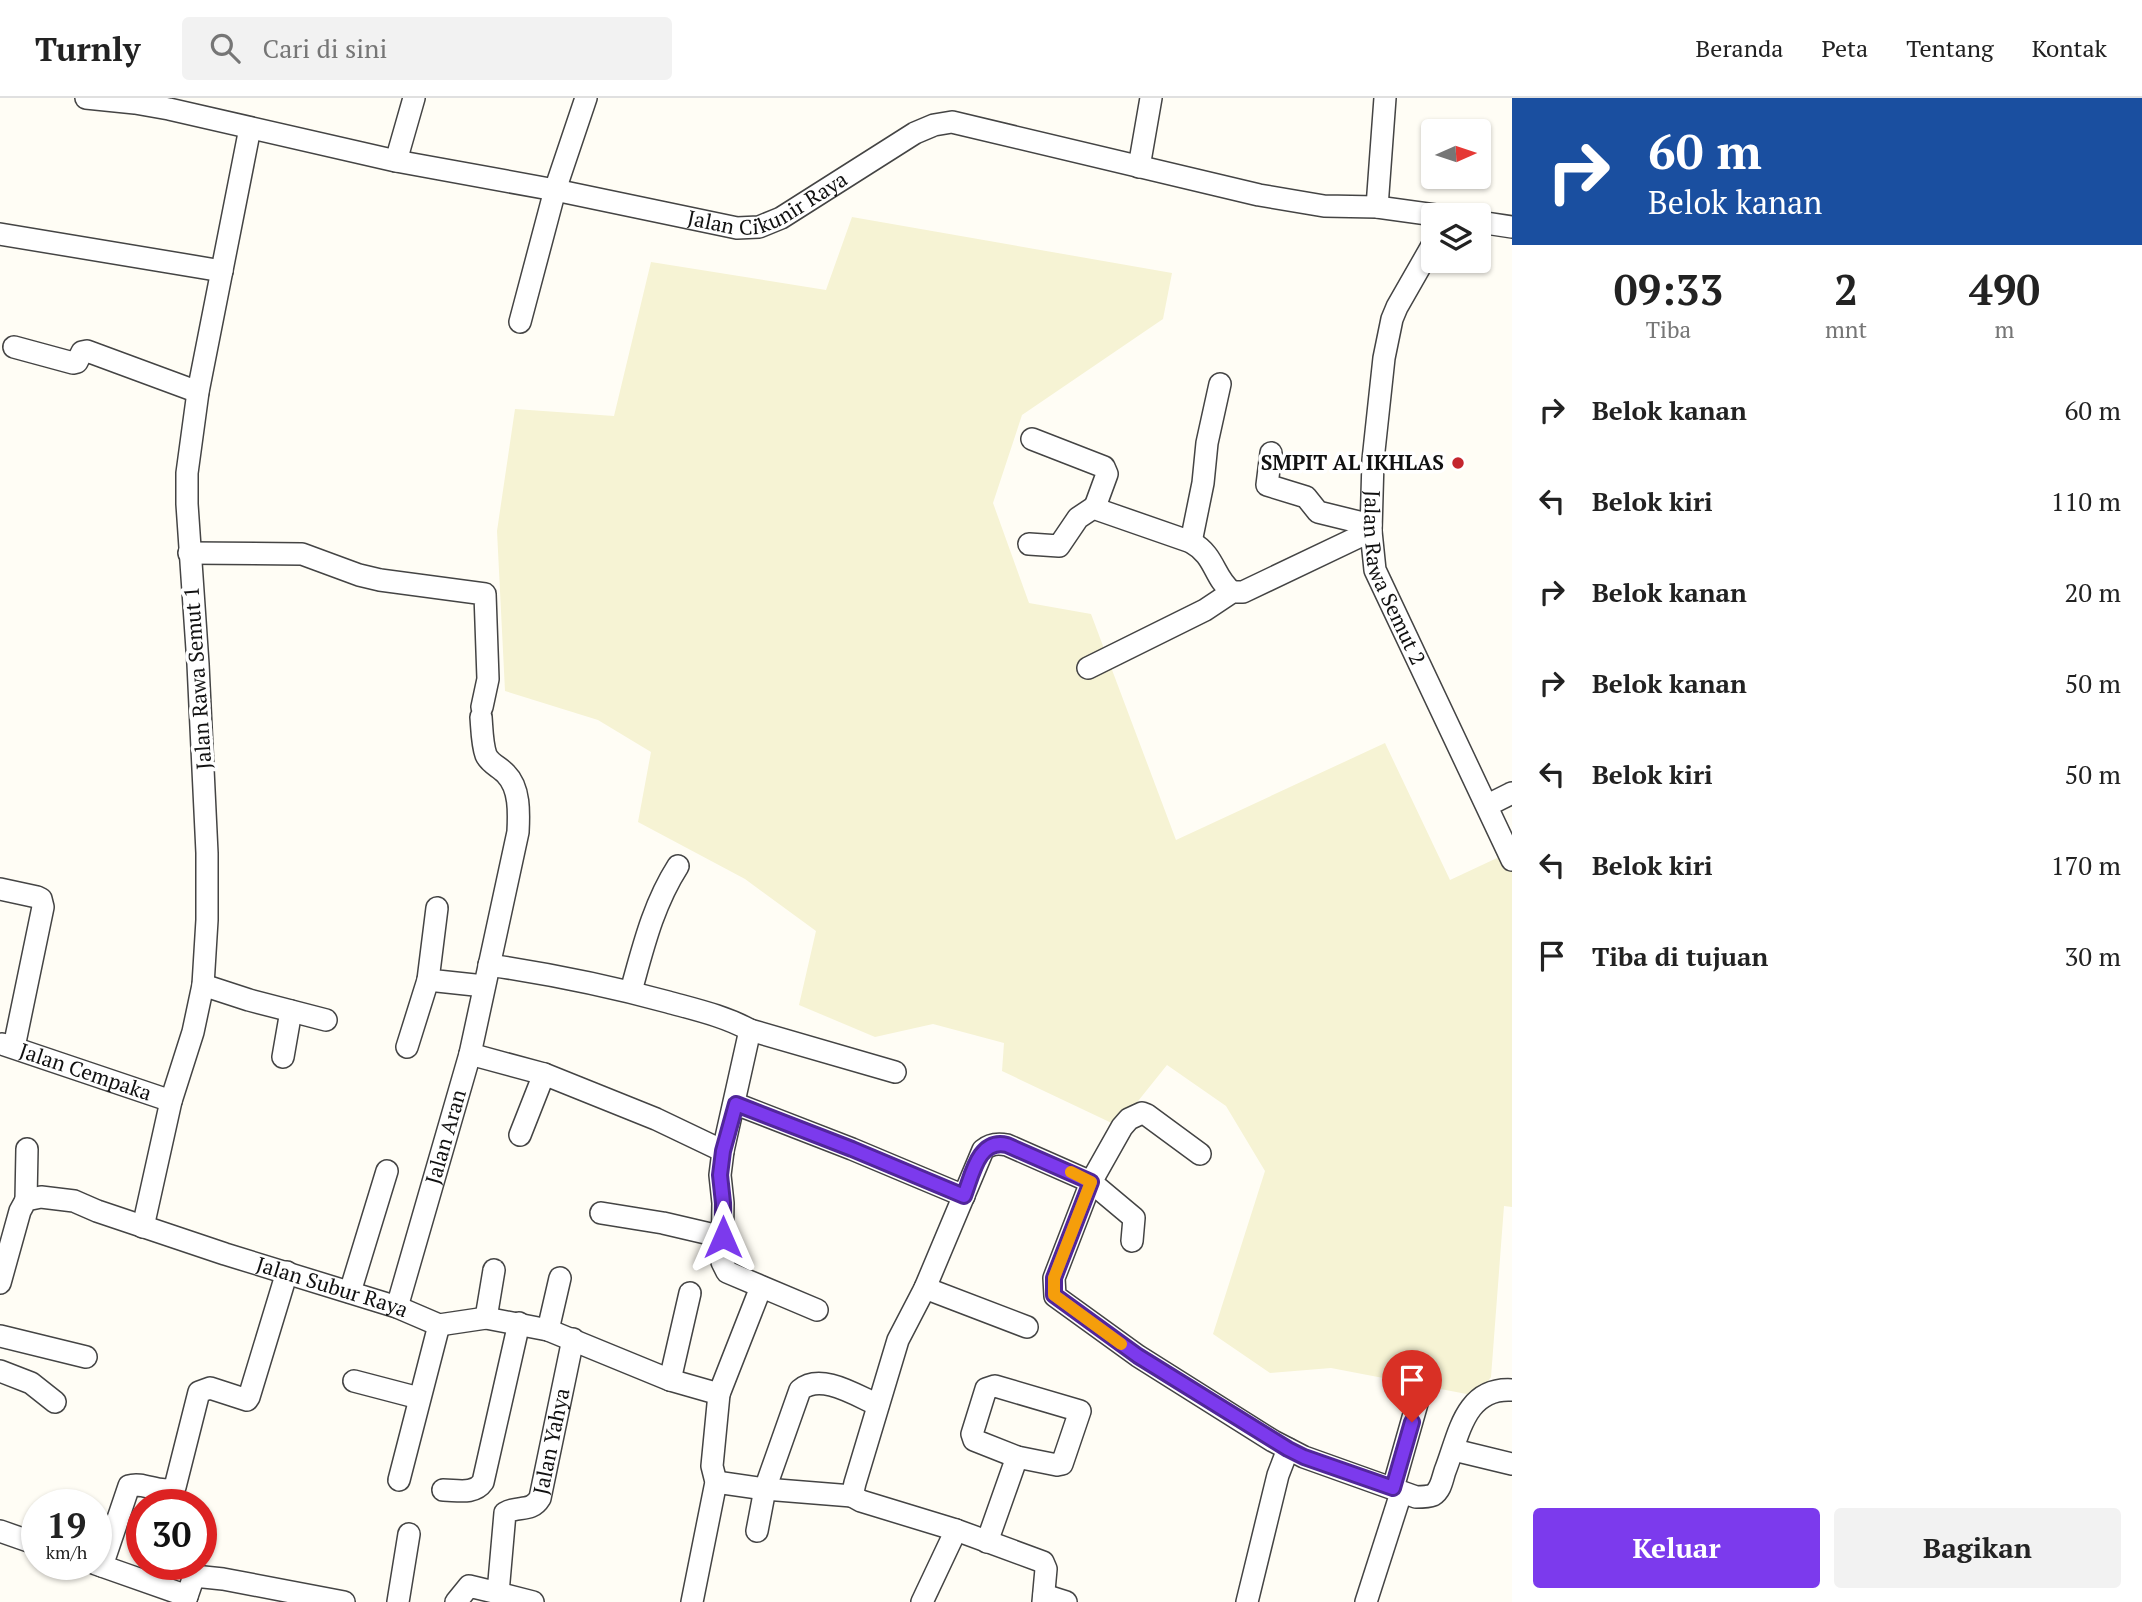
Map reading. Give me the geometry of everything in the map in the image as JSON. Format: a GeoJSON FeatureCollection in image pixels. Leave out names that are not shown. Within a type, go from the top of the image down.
{"type":"FeatureCollection","features":[{"type":"Feature","properties":{"kind":"street","name":"Jalan Cikunir Raya"},"geometry":{"type":"LineString","coordinates":[[86,98],[171,104],[250,128],[396,161],[555,190],[737,228],[759,227],[781,218],[915,133],[934,125],[952,122],[1259,195],[1324,206],[1377,207],[1421,213]]}},
{"type":"Feature","properties":{"kind":"street"},"geometry":{"type":"LineString","coordinates":[[396,161],[414,98]]}},
{"type":"Feature","properties":{"kind":"street"},"geometry":{"type":"LineString","coordinates":[[520,322],[555,190],[586,98]]}},
{"type":"Feature","properties":{"kind":"street"},"geometry":{"type":"LineString","coordinates":[[1139,167],[1151,98]]}},
{"type":"Feature","properties":{"kind":"street"},"geometry":{"type":"LineString","coordinates":[[1377,207],[1385,98]]}},
{"type":"Feature","properties":{"kind":"street","name":"Jalan Rawa Semut 1"},"geometry":{"type":"LineString","coordinates":[[143,1227],[171,1101],[193,1032],[203,985],[207,920],[206,829],[198,664],[189,553],[187,473],[198,392],[250,128]]}},
{"type":"Feature","properties":{"kind":"street"},"geometry":{"type":"LineString","coordinates":[[1491,224],[1512,227]]}},
{"type":"Feature","properties":{"kind":"street"},"geometry":{"type":"LineString","coordinates":[[0,234],[222,271]]}},
{"type":"Feature","properties":{"kind":"street","name":"Jalan Rawa Semut 2"},"geometry":{"type":"LineString","coordinates":[[1421,269],[1403,295],[1392,319],[1384,358],[1373,460],[1371,528],[1375,570],[1512,860]]}},
{"type":"Feature","properties":{"kind":"street"},"geometry":{"type":"LineString","coordinates":[[14,347],[74,363],[82,352],[87,351],[198,392]]}},
{"type":"Feature","properties":{"kind":"street"},"geometry":{"type":"LineString","coordinates":[[1191,541],[1220,384]]}},
{"type":"Feature","properties":{"kind":"street"},"geometry":{"type":"LineString","coordinates":[[1029,544],[1059,546],[1078,518],[1096,506],[1107,474],[1104,467],[1032,439]]}},
{"type":"Feature","properties":{"kind":"street"},"geometry":{"type":"LineString","coordinates":[[1271,453],[1267,485],[1306,496],[1318,512],[1371,528]]}},
{"type":"Feature","properties":{"kind":"street"},"geometry":{"type":"LineString","coordinates":[[1096,506],[1101,511],[1191,541],[1211,558],[1226,587],[1232,592],[1240,593],[1371,528]]}},
{"type":"Feature","properties":{"kind":"street","name":"Jalan Aran"},"geometry":{"type":"LineString","coordinates":[[189,553],[302,554],[380,580],[485,594],[488,679],[482,712],[486,754],[511,780],[514,787],[518,814],[516,843],[470,1054],[397,1307]]}},
{"type":"Feature","properties":{"kind":"street"},"geometry":{"type":"LineString","coordinates":[[1088,668],[1205,610],[1232,592]]}},
{"type":"Feature","properties":{"kind":"street"},"geometry":{"type":"LineString","coordinates":[[1488,805],[1512,793]]}},
{"type":"Feature","properties":{"kind":"street"},"geometry":{"type":"LineString","coordinates":[[631,992],[653,912],[678,866]]}},
{"type":"Feature","properties":{"kind":"street"},"geometry":{"type":"LineString","coordinates":[[0,889],[37,897],[41,899],[44,907],[7,1045]]}},
{"type":"Feature","properties":{"kind":"street"},"geometry":{"type":"LineString","coordinates":[[407,1046],[428,980],[437,908]]}},
{"type":"Feature","properties":{"kind":"street"},"geometry":{"type":"LineString","coordinates":[[489,964],[572,978],[631,992],[708,1013],[750,1030],[895,1072]]}},
{"type":"Feature","properties":{"kind":"street"},"geometry":{"type":"LineString","coordinates":[[428,980],[484,986]]}},
{"type":"Feature","properties":{"kind":"street"},"geometry":{"type":"LineString","coordinates":[[203,985],[326,1020]]}},
{"type":"Feature","properties":{"kind":"street"},"geometry":{"type":"LineString","coordinates":[[283,1057],[291,1011]]}},
{"type":"Feature","properties":{"kind":"street"},"geometry":{"type":"LineString","coordinates":[[750,1030],[720,1175],[723,1203],[722,1262],[727,1272],[817,1310]]}},
{"type":"Feature","properties":{"kind":"street","name":"Jalan Cempaka"},"geometry":{"type":"LineString","coordinates":[[7,1045],[171,1101]]}},
{"type":"Feature","properties":{"kind":"street"},"geometry":{"type":"LineString","coordinates":[[470,1054],[544,1074],[656,1119],[723,1151]]}},
{"type":"Feature","properties":{"kind":"street"},"geometry":{"type":"LineString","coordinates":[[520,1135],[544,1074]]}},
{"type":"Feature","properties":{"kind":"street"},"geometry":{"type":"LineString","coordinates":[[736,1104],[964,1196]]}},
{"type":"Feature","properties":{"kind":"street"},"geometry":{"type":"LineString","coordinates":[[1200,1154],[1147,1115],[1137,1114],[1122,1127],[1091,1182],[1054,1278],[1054,1295],[1138,1356],[1288,1449],[1397,1490],[1424,1497],[1434,1494],[1440,1487],[1465,1416],[1473,1404],[1484,1395],[1498,1390],[1512,1390]]}},
{"type":"Feature","properties":{"kind":"street"},"geometry":{"type":"LineString","coordinates":[[852,1496],[898,1340],[925,1288],[983,1150],[1000,1143],[1091,1182],[1134,1218],[1132,1241]]}},
{"type":"Feature","properties":{"kind":"street"},"geometry":{"type":"LineString","coordinates":[[0,1283],[20,1211],[26,1200],[27,1149]]}},
{"type":"Feature","properties":{"kind":"street"},"geometry":{"type":"LineString","coordinates":[[350,1292],[387,1171]]}},
{"type":"Feature","properties":{"kind":"street","name":"Jalan Subur Raya"},"geometry":{"type":"LineString","coordinates":[[26,1200],[41,1197],[74,1201],[143,1227],[397,1307],[439,1325]]}},
{"type":"Feature","properties":{"kind":"street"},"geometry":{"type":"LineString","coordinates":[[601,1213],[663,1223],[723,1237]]}},
{"type":"Feature","properties":{"kind":"street"},"geometry":{"type":"LineString","coordinates":[[486,1318],[494,1270]]}},
{"type":"Feature","properties":{"kind":"street"},"geometry":{"type":"LineString","coordinates":[[112,1531],[129,1486],[135,1484],[169,1490],[175,1487],[199,1392],[210,1388],[247,1400],[287,1272]]}},
{"type":"Feature","properties":{"kind":"street"},"geometry":{"type":"LineString","coordinates":[[548,1330],[560,1278]]}},
{"type":"Feature","properties":{"kind":"street"},"geometry":{"type":"LineString","coordinates":[[692,1602],[716,1482],[712,1466],[719,1394],[761,1287]]}},
{"type":"Feature","properties":{"kind":"street"},"geometry":{"type":"LineString","coordinates":[[925,1288],[1027,1327]]}},
{"type":"Feature","properties":{"kind":"street"},"geometry":{"type":"LineString","coordinates":[[670,1380],[690,1293]]}},
{"type":"Feature","properties":{"kind":"street"},"geometry":{"type":"LineString","coordinates":[[398,1480],[439,1325],[486,1318],[548,1330],[670,1380],[719,1394]]}},
{"type":"Feature","properties":{"kind":"street"},"geometry":{"type":"LineString","coordinates":[[443,1490],[471,1491],[483,1482],[519,1323]]}},
{"type":"Feature","properties":{"kind":"street"},"geometry":{"type":"LineString","coordinates":[[0,1336],[86,1357]]}},
{"type":"Feature","properties":{"kind":"street","name":"Jalan Yahya"},"geometry":{"type":"LineString","coordinates":[[498,1593],[505,1513],[513,1508],[530,1509],[540,1498],[573,1339]]}},
{"type":"Feature","properties":{"kind":"street"},"geometry":{"type":"LineString","coordinates":[[0,1371],[30,1383],[55,1402]]}},
{"type":"Feature","properties":{"kind":"street"},"geometry":{"type":"LineString","coordinates":[[354,1381],[419,1398]]}},
{"type":"Feature","properties":{"kind":"street"},"geometry":{"type":"LineString","coordinates":[[757,1531],[765,1489],[800,1390],[807,1384],[817,1383],[840,1388],[878,1405]]}},
{"type":"Feature","properties":{"kind":"street"},"geometry":{"type":"LineString","coordinates":[[995,1386],[1080,1411],[1062,1464],[1017,1457],[978,1443],[973,1437],[988,1387],[995,1386]]}},
{"type":"Feature","properties":{"kind":"street"},"geometry":{"type":"LineString","coordinates":[[1366,1602],[1418,1400]]}},
{"type":"Feature","properties":{"kind":"street"},"geometry":{"type":"LineString","coordinates":[[1247,1602],[1278,1475],[1288,1449]]}},
{"type":"Feature","properties":{"kind":"street"},"geometry":{"type":"LineString","coordinates":[[1454,1450],[1512,1464]]}},
{"type":"Feature","properties":{"kind":"street"},"geometry":{"type":"LineString","coordinates":[[987,1542],[1017,1457]]}},
{"type":"Feature","properties":{"kind":"street"},"geometry":{"type":"LineString","coordinates":[[716,1482],[852,1496],[956,1530],[1045,1563],[1044,1599],[1066,1602]]}},
{"type":"Feature","properties":{"kind":"street"},"geometry":{"type":"LineString","coordinates":[[922,1602],[956,1530]]}},
{"type":"Feature","properties":{"kind":"street"},"geometry":{"type":"LineString","coordinates":[[0,1531],[21,1538]]}},
{"type":"Feature","properties":{"kind":"street"},"geometry":{"type":"LineString","coordinates":[[398,1602],[409,1534]]}},
{"type":"Feature","properties":{"kind":"street"},"geometry":{"type":"LineString","coordinates":[[112,1570],[186,1599],[194,1576],[344,1602]]}},
{"type":"Feature","properties":{"kind":"street"},"geometry":{"type":"LineString","coordinates":[[456,1602],[468,1586],[533,1602]]}},
{"type":"Feature","properties":{"kind":"shaded area"},"geometry":{"type":"Polygon","coordinates":[[[852,217],[1172,273],[1163,319],[1022,415],[993,503],[1029,603],[1091,614],[1176,840],[1385,743],[1450,880],[1512,851],[1512,1207],[1504,1206],[1491,1377],[1477,1396],[1331,1368],[1270,1373],[1213,1334],[1265,1171],[1226,1106],[1167,1065],[1118,1126],[1002,1071],[1004,1043],[933,1024],[875,1037],[799,1005],[816,931],[745,879],[638,822],[651,752],[598,720],[505,691],[497,531],[515,409],[614,416],[651,262],[826,290],[852,217]]]}},
{"type":"Feature","properties":{"kind":"slow traffic"},"geometry":{"type":"LineString","coordinates":[[1071,1172],[1091,1182],[1054,1278],[1054,1295],[1121,1344]]}},
{"type":"Feature","properties":{"kind":"place","name":"SMPIT AL IKHLAS"},"geometry":{"type":"Point","coordinates":[1458,463]}},
{"type":"Feature","properties":{"kind":"route"},"geometry":{"type":"LineString","coordinates":[[723,1237],[720,1175],[723,1151],[736,1104],[964,1196],[983,1150],[1000,1143],[1091,1182],[1054,1278],[1054,1295],[1138,1356],[1288,1449],[1393,1488],[1412,1422]]}}]}
